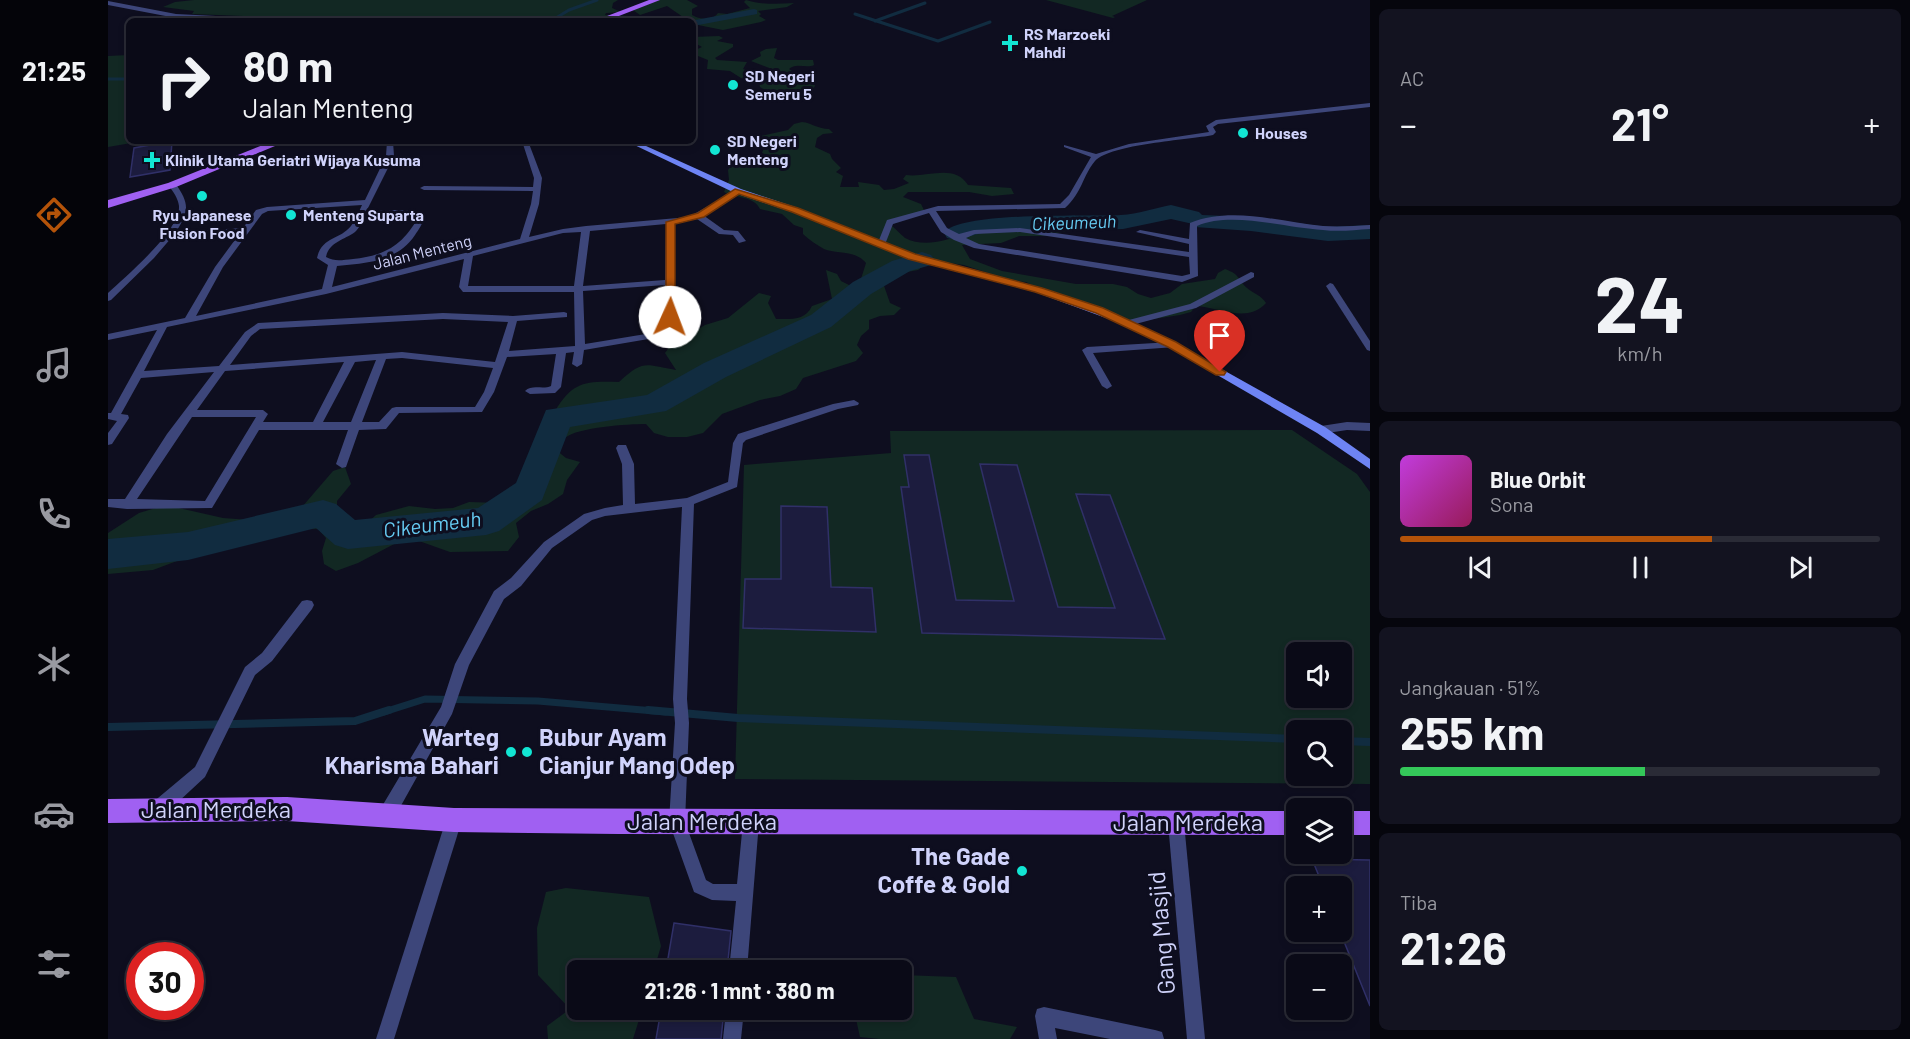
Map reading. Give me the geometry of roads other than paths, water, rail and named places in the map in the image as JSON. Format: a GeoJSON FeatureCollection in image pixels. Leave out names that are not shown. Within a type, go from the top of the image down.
{"type":"FeatureCollection","features":[{"type":"Feature","properties":{"kind":"main road"},"geometry":{"type":"LineString","coordinates":[[606,18],[656,0]]}},
{"type":"Feature","properties":{"kind":"main road"},"geometry":{"type":"LineString","coordinates":[[108,204],[172,184],[274,144]]}},
{"type":"Feature","properties":{"kind":"main road","name":"Jalan Merdeka"},"geometry":{"type":"LineString","coordinates":[[108,811],[287,809],[454,820],[1286,823]]}},
{"type":"Feature","properties":{"kind":"main road"},"geometry":{"type":"LineString","coordinates":[[1352,823],[1370,823]]}},
{"type":"Feature","properties":{"kind":"street"},"geometry":{"type":"LineString","coordinates":[[109,4],[176,16],[230,18]]}},
{"type":"Feature","properties":{"kind":"street"},"geometry":{"type":"LineString","coordinates":[[882,245],[890,222],[938,208],[1058,207],[1065,205],[1078,188],[1096,156],[1110,150],[1211,134],[1213,132],[1209,126],[1216,122],[1370,105]]}},
{"type":"Feature","properties":{"kind":"street"},"geometry":{"type":"LineString","coordinates":[[362,212],[407,212],[406,216],[420,220],[404,245],[392,252],[378,257],[333,264],[321,258],[323,250],[331,242],[354,229],[366,202],[390,156],[390,144]]}},
{"type":"Feature","properties":{"kind":"street"},"geometry":{"type":"LineString","coordinates":[[524,241],[538,178],[526,144]]}},
{"type":"Feature","properties":{"kind":"street"},"geometry":{"type":"LineString","coordinates":[[636,144],[738,191],[795,210],[911,256],[956,270],[1038,290],[1128,323],[1172,345],[1321,430],[1370,465]]}},
{"type":"Feature","properties":{"kind":"street"},"geometry":{"type":"LineString","coordinates":[[1066,146],[1096,156]]}},
{"type":"Feature","properties":{"kind":"street"},"geometry":{"type":"LineString","coordinates":[[108,298],[134,275],[169,235],[183,211],[182,203],[172,184]]}},
{"type":"Feature","properties":{"kind":"street"},"geometry":{"type":"LineString","coordinates":[[424,188],[537,189]]}},
{"type":"Feature","properties":{"kind":"street","name":"Jalan Menteng"},"geometry":{"type":"LineString","coordinates":[[108,336],[326,291],[524,241],[586,228],[670,222],[698,216],[738,191]]}},
{"type":"Feature","properties":{"kind":"street"},"geometry":{"type":"LineString","coordinates":[[189,319],[219,267],[259,212],[267,209],[366,202]]}},
{"type":"Feature","properties":{"kind":"street"},"geometry":{"type":"LineString","coordinates":[[931,210],[944,230],[977,246],[1169,278],[1192,278],[1192,225],[1201,219],[1232,219],[1326,228],[1370,227]]}},
{"type":"Feature","properties":{"kind":"street"},"geometry":{"type":"LineString","coordinates":[[698,216],[722,231],[735,233],[742,241]]}},
{"type":"Feature","properties":{"kind":"street"},"geometry":{"type":"LineString","coordinates":[[502,354],[561,351],[580,346],[669,333],[670,222]]}},
{"type":"Feature","properties":{"kind":"street"},"geometry":{"type":"LineString","coordinates":[[577,364],[580,346],[578,288],[586,228]]}},
{"type":"Feature","properties":{"kind":"street"},"geometry":{"type":"LineString","coordinates":[[169,235],[246,230]]}},
{"type":"Feature","properties":{"kind":"street"},"geometry":{"type":"LineString","coordinates":[[957,238],[974,232],[1020,230],[1191,255]]}},
{"type":"Feature","properties":{"kind":"street"},"geometry":{"type":"LineString","coordinates":[[1140,232],[1191,242]]}},
{"type":"Feature","properties":{"kind":"street"},"geometry":{"type":"LineString","coordinates":[[469,256],[464,287],[466,290],[578,288],[671,282]]}},
{"type":"Feature","properties":{"kind":"street"},"geometry":{"type":"LineString","coordinates":[[326,291],[333,264]]}},
{"type":"Feature","properties":{"kind":"street"},"geometry":{"type":"LineString","coordinates":[[1128,323],[1193,306],[1251,275]]}},
{"type":"Feature","properties":{"kind":"street"},"geometry":{"type":"LineString","coordinates":[[1330,286],[1370,348]]}},
{"type":"Feature","properties":{"kind":"street"},"geometry":{"type":"LineString","coordinates":[[126,505],[189,413],[253,329],[264,324],[444,316],[513,319],[564,315]]}},
{"type":"Feature","properties":{"kind":"street"},"geometry":{"type":"LineString","coordinates":[[258,426],[385,425],[392,412],[396,410],[478,410],[502,354],[513,319]]}},
{"type":"Feature","properties":{"kind":"street"},"geometry":{"type":"LineString","coordinates":[[108,441],[124,420],[124,418],[112,416],[164,325]]}},
{"type":"Feature","properties":{"kind":"street"},"geometry":{"type":"LineString","coordinates":[[1107,386],[1087,350],[1172,345]]}},
{"type":"Feature","properties":{"kind":"street"},"geometry":{"type":"LineString","coordinates":[[530,392],[551,391],[556,387],[561,351]]}},
{"type":"Feature","properties":{"kind":"street"},"geometry":{"type":"LineString","coordinates":[[137,375],[402,355],[497,365]]}},
{"type":"Feature","properties":{"kind":"street"},"geometry":{"type":"LineString","coordinates":[[342,464],[382,357]]}},
{"type":"Feature","properties":{"kind":"street"},"geometry":{"type":"LineString","coordinates":[[316,426],[351,359]]}},
{"type":"Feature","properties":{"kind":"street"},"geometry":{"type":"LineString","coordinates":[[387,814],[447,710],[462,664],[499,595],[516,582],[548,545],[588,517],[629,509],[688,502],[733,484],[738,443],[742,437],[837,406],[854,403]]}},
{"type":"Feature","properties":{"kind":"street"},"geometry":{"type":"LineString","coordinates":[[108,503],[208,505],[258,426],[263,414],[189,413]]}},
{"type":"Feature","properties":{"kind":"street"},"geometry":{"type":"LineString","coordinates":[[1321,430],[1347,426],[1370,427]]}},
{"type":"Feature","properties":{"kind":"street"},"geometry":{"type":"LineString","coordinates":[[622,448],[628,464],[629,509]]}},
{"type":"Feature","properties":{"kind":"street"},"geometry":{"type":"LineString","coordinates":[[688,502],[680,699],[682,723],[678,822],[700,886],[712,892],[746,892]]}},
{"type":"Feature","properties":{"kind":"street"},"geometry":{"type":"LineString","coordinates":[[157,810],[200,772],[250,671],[267,657],[307,605]]}},
{"type":"Feature","properties":{"kind":"street"},"geometry":{"type":"LineString","coordinates":[[385,1039],[454,820]]}},
{"type":"Feature","properties":{"kind":"street"},"geometry":{"type":"LineString","coordinates":[[739,960],[751,822]]}},
{"type":"Feature","properties":{"kind":"street","name":"Gang Masjid"},"geometry":{"type":"LineString","coordinates":[[1176,823],[1196,1039]]}},
{"type":"Feature","properties":{"kind":"street"},"geometry":{"type":"LineString","coordinates":[[1048,1039],[1044,1016],[1155,1039]]}},
{"type":"Feature","properties":{"kind":"street"},"geometry":{"type":"LineString","coordinates":[[732,1039],[734,1020]]}},
{"type":"Feature","properties":{"kind":"waterway"},"geometry":{"type":"LineString","coordinates":[[556,18],[569,10],[597,0]]}},
{"type":"Feature","properties":{"kind":"waterway"},"geometry":{"type":"LineString","coordinates":[[876,21],[925,3]]}},
{"type":"Feature","properties":{"kind":"waterway"},"geometry":{"type":"LineString","coordinates":[[696,22],[754,12]]}},
{"type":"Feature","properties":{"kind":"waterway"},"geometry":{"type":"LineString","coordinates":[[855,14],[876,21]]}},
{"type":"Feature","properties":{"kind":"waterway"},"geometry":{"type":"LineString","coordinates":[[876,21],[938,41],[990,22]]}},
{"type":"Feature","properties":{"kind":"waterway"},"geometry":{"type":"LineString","coordinates":[[108,79],[126,79]]}},
{"type":"Feature","properties":{"kind":"waterway","name":"Cikeumeuh"},"geometry":{"type":"LineString","coordinates":[[956,233],[980,226],[1123,222],[1171,212],[1191,217]]}},
{"type":"Feature","properties":{"kind":"waterway","name":"Cikeumeuh"},"geometry":{"type":"LineString","coordinates":[[1204,222],[1251,224],[1328,234],[1370,232]]}},
{"type":"Feature","properties":{"kind":"waterway","name":"Cikeumeuh"},"geometry":{"type":"LineString","coordinates":[[108,554],[188,546],[323,513],[348,535],[486,521],[530,491],[557,418],[655,404],[715,370],[821,321],[862,288],[901,266],[922,260]]}},
{"type":"Feature","properties":{"kind":"waterway"},"geometry":{"type":"LineString","coordinates":[[384,712],[425,699],[538,701],[666,712]]}},
{"type":"Feature","properties":{"kind":"waterway"},"geometry":{"type":"LineString","coordinates":[[108,727],[355,721],[389,710]]}},
{"type":"Feature","properties":{"kind":"waterway"},"geometry":{"type":"LineString","coordinates":[[648,710],[738,718],[1286,739]]}},
{"type":"Feature","properties":{"kind":"waterway"},"geometry":{"type":"LineString","coordinates":[[1352,741],[1370,742]]}},
{"type":"Feature","properties":{"kind":"place","name":"RS Marzoeki Mahdi"},"geometry":{"type":"Point","coordinates":[1010,43]}},
{"type":"Feature","properties":{"kind":"place","name":"SD Negeri Semeru 5"},"geometry":{"type":"Point","coordinates":[733,85]}},
{"type":"Feature","properties":{"kind":"place","name":"Houses"},"geometry":{"type":"Point","coordinates":[1243,133]}},
{"type":"Feature","properties":{"kind":"place","name":"SD Negeri Menteng"},"geometry":{"type":"Point","coordinates":[715,150]}},
{"type":"Feature","properties":{"kind":"place","name":"Klinik Utama Geriatri Wijaya Kusuma"},"geometry":{"type":"Point","coordinates":[152,160]}},
{"type":"Feature","properties":{"kind":"place","name":"Ryu Japanese Fusion Food"},"geometry":{"type":"Point","coordinates":[202,196]}},
{"type":"Feature","properties":{"kind":"place","name":"Menteng Suparta"},"geometry":{"type":"Point","coordinates":[291,215]}},
{"type":"Feature","properties":{"kind":"place","name":"Warteg Kharisma Bahari"},"geometry":{"type":"Point","coordinates":[511,752]}},
{"type":"Feature","properties":{"kind":"place","name":"Bubur Ayam Cianjur Mang Odep"},"geometry":{"type":"Point","coordinates":[527,752]}},
{"type":"Feature","properties":{"kind":"place","name":"The Gade Coffe & Gold"},"geometry":{"type":"Point","coordinates":[1022,871]}}]}
